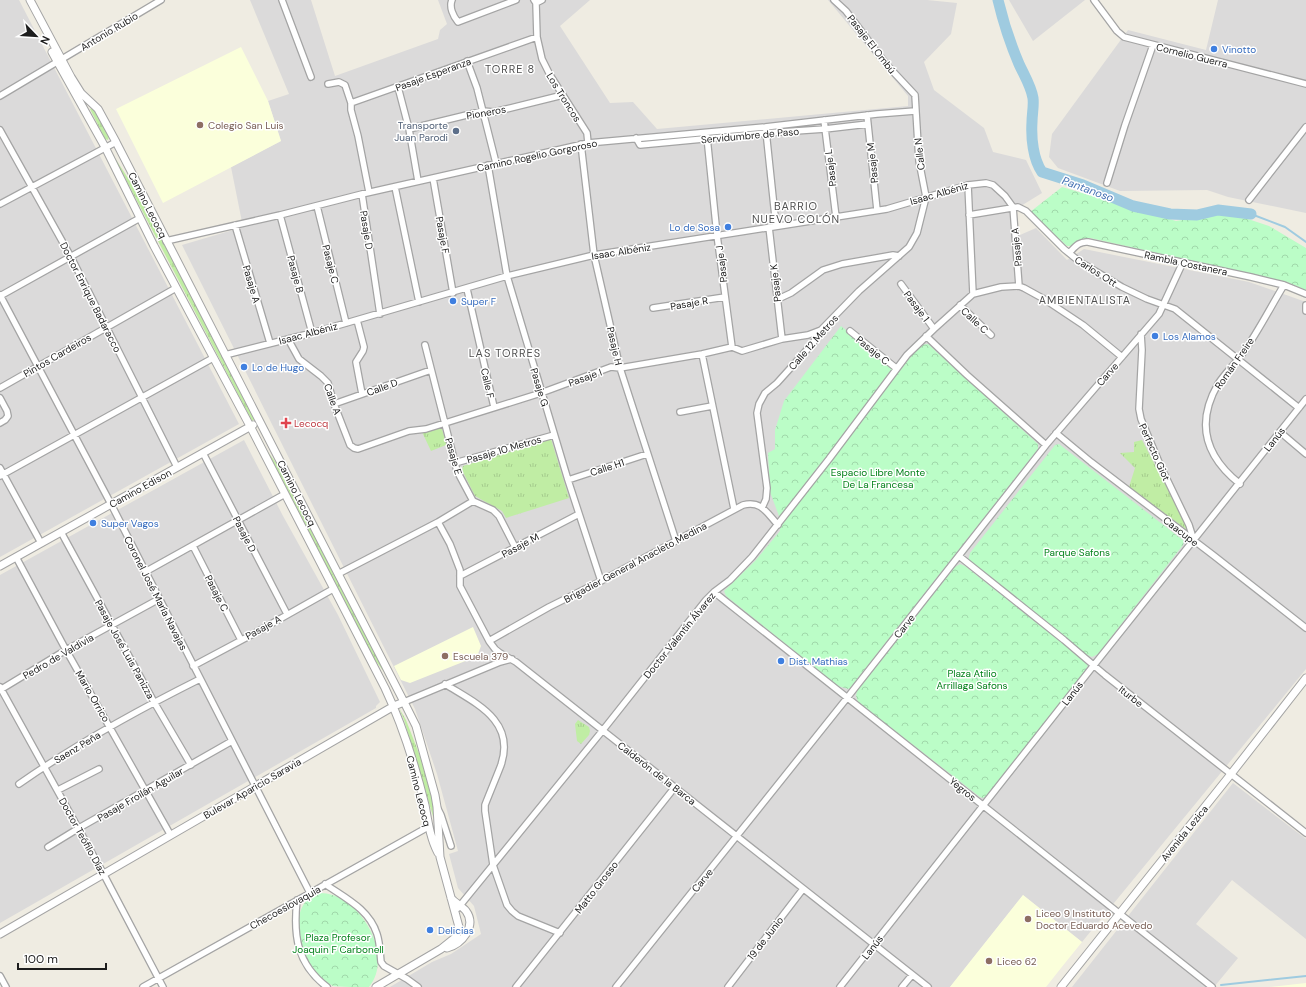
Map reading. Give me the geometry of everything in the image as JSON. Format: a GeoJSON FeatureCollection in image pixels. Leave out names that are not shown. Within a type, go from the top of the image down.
{"type":"FeatureCollection","features":[{"type":"Feature","properties":{"kind":"street","name":"Camino Lecocq"},"geometry":{"type":"LineString","coordinates":[[25,0],[105,147],[212,358],[250,426],[394,706],[400,720],[425,806],[428,827],[440,857]]}},
{"type":"Feature","properties":{"kind":"street","name":"Camino Lecocq"},"geometry":{"type":"LineString","coordinates":[[30,0],[59,61],[80,93],[98,109],[116,142],[166,242],[416,726],[435,795],[440,857],[459,926],[458,932],[453,939],[441,949]]}},
{"type":"Feature","properties":{"kind":"street","name":"Antonio Rubio"},"geometry":{"type":"LineString","coordinates":[[0,96],[161,0]]}},
{"type":"Feature","properties":{"kind":"street"},"geometry":{"type":"LineString","coordinates":[[282,0],[311,77]]}},
{"type":"Feature","properties":{"kind":"street"},"geometry":{"type":"LineString","coordinates":[[452,0],[452,11],[458,22],[514,0]]}},
{"type":"Feature","properties":{"kind":"street"},"geometry":{"type":"LineString","coordinates":[[535,2],[542,0]]}},
{"type":"Feature","properties":{"kind":"street","name":"Pasaje El Ombú"},"geometry":{"type":"LineString","coordinates":[[834,0],[846,11],[886,64],[915,95],[916,111]]}},
{"type":"Feature","properties":{"kind":"street","name":"Cornelio Guerra"},"geometry":{"type":"LineString","coordinates":[[1094,0],[1117,31],[1124,37],[1306,84]]}},
{"type":"Feature","properties":{"kind":"street","name":"Los Troncos"},"geometry":{"type":"LineString","coordinates":[[535,2],[537,37],[545,66],[587,134],[588,143]]}},
{"type":"Feature","properties":{"kind":"street","name":"Pasaje Esperanza"},"geometry":{"type":"LineString","coordinates":[[351,103],[537,37]]}},
{"type":"Feature","properties":{"kind":"street"},"geometry":{"type":"LineString","coordinates":[[1107,183],[1125,125],[1153,45]]}},
{"type":"Feature","properties":{"kind":"street"},"geometry":{"type":"LineString","coordinates":[[467,61],[477,88],[496,163]]}},
{"type":"Feature","properties":{"kind":"street"},"geometry":{"type":"LineString","coordinates":[[328,84],[342,83],[351,103],[351,110],[358,136],[368,192]]}},
{"type":"Feature","properties":{"kind":"street"},"geometry":{"type":"LineString","coordinates":[[398,87],[409,129],[418,181]]}},
{"type":"Feature","properties":{"kind":"street","name":"Pioneros"},"geometry":{"type":"LineString","coordinates":[[409,129],[483,111],[494,112],[563,95]]}},
{"type":"Feature","properties":{"kind":"street","name":"Camino Rogelio Gorgoroso"},"geometry":{"type":"LineString","coordinates":[[166,242],[317,206],[368,192],[581,144],[636,138],[706,135],[766,130],[824,120],[916,111]]}},
{"type":"Feature","properties":{"kind":"street","name":"Calle N"},"geometry":{"type":"LineString","coordinates":[[916,111],[919,161],[926,197]]}},
{"type":"Feature","properties":{"kind":"street","name":"Pasaje M"},"geometry":{"type":"LineString","coordinates":[[867,115],[877,210]]}},
{"type":"Feature","properties":{"kind":"street","name":"Pasaje L"},"geometry":{"type":"LineString","coordinates":[[824,120],[836,217]]}},
{"type":"Feature","properties":{"kind":"street","name":"Servidumbre de Paso"},"geometry":{"type":"LineString","coordinates":[[766,130],[825,129],[868,124]]}},
{"type":"Feature","properties":{"kind":"street"},"geometry":{"type":"LineString","coordinates":[[1249,200],[1306,126]]}},
{"type":"Feature","properties":{"kind":"street","name":"Doctor Enrique Badaracco"},"geometry":{"type":"LineString","coordinates":[[0,130],[71,257],[177,467]]}},
{"type":"Feature","properties":{"kind":"street"},"geometry":{"type":"LineString","coordinates":[[766,130],[776,226]]}},
{"type":"Feature","properties":{"kind":"street","name":"Pasaje J"},"geometry":{"type":"LineString","coordinates":[[706,135],[724,297],[732,347]]}},
{"type":"Feature","properties":{"kind":"street"},"geometry":{"type":"LineString","coordinates":[[0,204],[116,142]]}},
{"type":"Feature","properties":{"kind":"street","name":"Pasaje H"},"geometry":{"type":"LineString","coordinates":[[581,144],[594,255],[620,368],[676,540]]}},
{"type":"Feature","properties":{"kind":"street","name":"Pasaje G"},"geometry":{"type":"LineString","coordinates":[[488,165],[507,276],[541,393],[601,581]]}},
{"type":"Feature","properties":{"kind":"street","name":"Pasaje F"},"geometry":{"type":"LineString","coordinates":[[433,178],[453,292]]}},
{"type":"Feature","properties":{"kind":"street","name":"Isaac Albéniz"},"geometry":{"type":"LineString","coordinates":[[225,355],[380,314],[507,276],[594,255],[887,209],[968,185],[986,183],[993,185],[1005,196],[1012,207]]}},
{"type":"Feature","properties":{"kind":"street"},"geometry":{"type":"LineString","coordinates":[[968,185],[973,294],[1001,287],[1019,286],[1042,298],[1083,325],[1122,357]]}},
{"type":"Feature","properties":{"kind":"street"},"geometry":{"type":"LineString","coordinates":[[395,186],[419,302]]}},
{"type":"Feature","properties":{"kind":"street","name":"Pasaje D"},"geometry":{"type":"LineString","coordinates":[[362,194],[380,314]]}},
{"type":"Feature","properties":{"kind":"street","name":"Calle 12 Metros"},"geometry":{"type":"LineString","coordinates":[[762,508],[766,499],[767,488],[757,413],[759,404],[765,393],[777,383],[813,343],[821,330],[859,291],[909,247],[917,233],[926,197]]}},
{"type":"Feature","properties":{"kind":"street","name":"Pasaje C"},"geometry":{"type":"LineString","coordinates":[[317,206],[346,323]]}},
{"type":"Feature","properties":{"kind":"street","name":"Carlos Ott"},"geometry":{"type":"LineString","coordinates":[[1012,207],[1018,206],[1026,211],[1080,262],[1122,287],[1175,309],[1299,408]]}},
{"type":"Feature","properties":{"kind":"street"},"geometry":{"type":"LineString","coordinates":[[969,215],[1012,207]]}},
{"type":"Feature","properties":{"kind":"street","name":"Pasaje A"},"geometry":{"type":"LineString","coordinates":[[1012,207],[1019,286]]}},
{"type":"Feature","properties":{"kind":"street","name":"Pasaje B"},"geometry":{"type":"LineString","coordinates":[[280,215],[312,333]]}},
{"type":"Feature","properties":{"kind":"street"},"geometry":{"type":"LineString","coordinates":[[0,296],[140,218]]}},
{"type":"Feature","properties":{"kind":"street","name":"Pasaje A"},"geometry":{"type":"LineString","coordinates":[[235,225],[270,343]]}},
{"type":"Feature","properties":{"kind":"street","name":"Pasaje K"},"geometry":{"type":"LineString","coordinates":[[769,227],[776,300],[782,339]]}},
{"type":"Feature","properties":{"kind":"street","name":"Rambla Costanera"},"geometry":{"type":"LineString","coordinates":[[1069,253],[1079,243],[1088,242],[1284,285],[1306,294]]}},
{"type":"Feature","properties":{"kind":"street"},"geometry":{"type":"LineString","coordinates":[[776,300],[791,293],[823,270],[833,266],[893,255],[899,256]]}},
{"type":"Feature","properties":{"kind":"street","name":"Carve"},"geometry":{"type":"LineString","coordinates":[[616,987],[737,837],[1046,445],[1159,314],[1184,262]]}},
{"type":"Feature","properties":{"kind":"street","name":"Pasaje 1"},"geometry":{"type":"LineString","coordinates":[[901,284],[934,328]]}},
{"type":"Feature","properties":{"kind":"street","name":"Román Freire"},"geometry":{"type":"LineString","coordinates":[[1240,484],[1229,476],[1210,450],[1206,425],[1207,412],[1218,383],[1243,353],[1284,285]]}},
{"type":"Feature","properties":{"kind":"street","name":"Pintos Cardeiros"},"geometry":{"type":"LineString","coordinates":[[0,388],[176,288]]}},
{"type":"Feature","properties":{"kind":"street","name":"Calle F"},"geometry":{"type":"LineString","coordinates":[[467,288],[494,407]]}},
{"type":"Feature","properties":{"kind":"street","name":"Doctor Valentín Álvarez"},"geometry":{"type":"LineString","coordinates":[[454,911],[460,906],[714,592],[741,570],[778,525],[896,368],[934,328],[973,294]]}},
{"type":"Feature","properties":{"kind":"street","name":"Coronel José María Navajas"},"geometry":{"type":"LineString","coordinates":[[0,296],[111,504],[310,893]]}},
{"type":"Feature","properties":{"kind":"street","name":"Pasaje R"},"geometry":{"type":"LineString","coordinates":[[653,308],[724,297]]}},
{"type":"Feature","properties":{"kind":"street"},"geometry":{"type":"LineString","coordinates":[[1306,305],[1306,312]]}},
{"type":"Feature","properties":{"kind":"street","name":"Calle C"},"geometry":{"type":"LineString","coordinates":[[960,306],[991,335]]}},
{"type":"Feature","properties":{"kind":"street"},"geometry":{"type":"LineString","coordinates":[[357,320],[364,347],[363,352],[356,362],[362,394]]}},
{"type":"Feature","properties":{"kind":"street","name":"Pasaje I"},"geometry":{"type":"LineString","coordinates":[[354,448],[358,449],[409,431],[426,429],[541,393],[611,367],[620,368],[702,354],[732,347],[742,351],[782,339],[808,335],[821,330]]}},
{"type":"Feature","properties":{"kind":"street","name":"Pasaje C"},"geometry":{"type":"LineString","coordinates":[[850,331],[896,368]]}},
{"type":"Feature","properties":{"kind":"street","name":"Perfecto Giot"},"geometry":{"type":"LineString","coordinates":[[1141,334],[1141,419],[1158,461],[1189,525],[1194,541]]}},
{"type":"Feature","properties":{"kind":"street"},"geometry":{"type":"LineString","coordinates":[[926,336],[967,376],[1046,445]]}},
{"type":"Feature","properties":{"kind":"street","name":"Calle A"},"geometry":{"type":"LineString","coordinates":[[288,338],[300,359],[328,383],[334,404],[350,445],[354,448]]}},
{"type":"Feature","properties":{"kind":"street","name":"Pasaje E"},"geometry":{"type":"LineString","coordinates":[[425,346],[457,472],[473,501]]}},
{"type":"Feature","properties":{"kind":"street"},"geometry":{"type":"LineString","coordinates":[[702,354],[734,509]]}},
{"type":"Feature","properties":{"kind":"street"},"geometry":{"type":"LineString","coordinates":[[2,475],[212,358]]}},
{"type":"Feature","properties":{"kind":"street","name":"Calle D"},"geometry":{"type":"LineString","coordinates":[[334,404],[431,370]]}},
{"type":"Feature","properties":{"kind":"street"},"geometry":{"type":"LineString","coordinates":[[0,398],[8,416],[6,420],[0,423]]}},
{"type":"Feature","properties":{"kind":"street","name":"Lanús"},"geometry":{"type":"LineString","coordinates":[[840,987],[1306,399]]}},
{"type":"Feature","properties":{"kind":"street"},"geometry":{"type":"LineString","coordinates":[[680,412],[712,406]]}},
{"type":"Feature","properties":{"kind":"street","name":"Camino Edison"},"geometry":{"type":"LineString","coordinates":[[0,566],[259,421]]}},
{"type":"Feature","properties":{"kind":"street"},"geometry":{"type":"LineString","coordinates":[[1280,432],[1306,454]]}},
{"type":"Feature","properties":{"kind":"street","name":"Caacupe"},"geometry":{"type":"LineString","coordinates":[[1056,433],[1091,462],[1306,628]]}},
{"type":"Feature","properties":{"kind":"street","name":"Pasaje 10 Metros"},"geometry":{"type":"LineString","coordinates":[[455,463],[554,435]]}},
{"type":"Feature","properties":{"kind":"street","name":"Pasaje D"},"geometry":{"type":"LineString","coordinates":[[203,453],[286,614]]}},
{"type":"Feature","properties":{"kind":"street","name":"Calle H1"},"geometry":{"type":"LineString","coordinates":[[568,480],[647,454]]}},
{"type":"Feature","properties":{"kind":"street"},"geometry":{"type":"LineString","coordinates":[[0,468],[2,475],[41,543]]}},
{"type":"Feature","properties":{"kind":"street"},"geometry":{"type":"LineString","coordinates":[[145,572],[284,494]]}},
{"type":"Feature","properties":{"kind":"street"},"geometry":{"type":"LineString","coordinates":[[338,574],[438,522],[473,501],[495,512],[499,516],[515,547]]}},
{"type":"Feature","properties":{"kind":"street","name":"Brigadier General Anacleto Medina"},"geometry":{"type":"LineString","coordinates":[[489,641],[549,607],[601,581],[734,509],[751,503],[762,508]]}},
{"type":"Feature","properties":{"kind":"street"},"geometry":{"type":"LineString","coordinates":[[762,508],[778,525]]}},
{"type":"Feature","properties":{"kind":"street","name":"Pasaje M"},"geometry":{"type":"LineString","coordinates":[[460,576],[579,514]]}},
{"type":"Feature","properties":{"kind":"street","name":"Calderón de la Barca"},"geometry":{"type":"LineString","coordinates":[[438,522],[450,544],[460,570],[460,586],[489,641],[495,649],[512,659],[603,730],[803,890],[928,987]]}},
{"type":"Feature","properties":{"kind":"street","name":"Pasaje José Luis Panizza"},"geometry":{"type":"LineString","coordinates":[[62,532],[154,702],[191,765]]}},
{"type":"Feature","properties":{"kind":"street","name":"Pasaje C"},"geometry":{"type":"LineString","coordinates":[[193,546],[241,640]]}},
{"type":"Feature","properties":{"kind":"street","name":"Iturbe"},"geometry":{"type":"LineString","coordinates":[[959,556],[1306,833]]}},
{"type":"Feature","properties":{"kind":"street","name":"Mario Orrico"},"geometry":{"type":"LineString","coordinates":[[16,557],[66,650],[147,790],[170,834]]}},
{"type":"Feature","properties":{"kind":"street","name":"Pasaje A"},"geometry":{"type":"LineString","coordinates":[[193,666],[333,589]]}},
{"type":"Feature","properties":{"kind":"street","name":"Yegros"},"geometry":{"type":"LineString","coordinates":[[714,592],[1212,987]]}},
{"type":"Feature","properties":{"kind":"street","name":"Pedro de Valdivia"},"geometry":{"type":"LineString","coordinates":[[0,689],[66,650],[159,599]]}},
{"type":"Feature","properties":{"kind":"street","name":"Bulevar Aparicio Saravia"},"geometry":{"type":"LineString","coordinates":[[0,934],[170,834],[394,706],[500,662],[512,659]]}},
{"type":"Feature","properties":{"kind":"street","name":"Avenida Lezica"},"geometry":{"type":"LineString","coordinates":[[1061,987],[1306,678]]}},
{"type":"Feature","properties":{"kind":"street","name":"Saenz Peña"},"geometry":{"type":"LineString","coordinates":[[19,784],[44,766],[110,727],[154,702],[200,679]]}},
{"type":"Feature","properties":{"kind":"street"},"geometry":{"type":"LineString","coordinates":[[445,684],[482,706],[495,718],[500,729],[503,746],[502,763],[485,805],[485,811],[493,865],[507,905],[518,916],[560,933]]}},
{"type":"Feature","properties":{"kind":"street","name":"Doctor Teófilo Díaz"},"geometry":{"type":"LineString","coordinates":[[0,689],[9,701],[79,828],[163,987]]}},
{"type":"Feature","properties":{"kind":"street","name":"Pasaje Froilán Aguilar"},"geometry":{"type":"LineString","coordinates":[[48,847],[232,741]]}},
{"type":"Feature","properties":{"kind":"street"},"geometry":{"type":"LineString","coordinates":[[58,790],[99,769]]}},
{"type":"Feature","properties":{"kind":"street","name":"Matto Grosso"},"geometry":{"type":"LineString","coordinates":[[516,987],[675,787]]}},
{"type":"Feature","properties":{"kind":"street"},"geometry":{"type":"LineString","coordinates":[[437,807],[441,814],[451,846]]}},
{"type":"Feature","properties":{"kind":"street","name":"Checoeslovaquia"},"geometry":{"type":"LineString","coordinates":[[143,987],[428,827]]}},
{"type":"Feature","properties":{"kind":"street"},"geometry":{"type":"LineString","coordinates":[[325,884],[350,900],[368,917],[377,934],[381,962],[387,968],[418,987]]}},
{"type":"Feature","properties":{"kind":"street","name":"19 de Junio"},"geometry":{"type":"LineString","coordinates":[[728,987],[803,890]]}},
{"type":"Feature","properties":{"kind":"street"},"geometry":{"type":"LineString","coordinates":[[376,987],[441,949],[450,948],[463,938],[467,931],[469,922],[468,915],[451,898]]}},
{"type":"Feature","properties":{"kind":"street"},"geometry":{"type":"LineString","coordinates":[[297,900],[295,915],[296,936],[299,952],[315,977],[327,987]]}},
{"type":"Feature","properties":{"kind":"street"},"geometry":{"type":"LineString","coordinates":[[902,987],[912,975]]}},
{"type":"Feature","properties":{"kind":"street"},"geometry":{"type":"LineString","coordinates":[[0,976],[6,987]]}},
{"type":"Feature","properties":{"kind":"shaded area"},"geometry":{"type":"Polygon","coordinates":[[[0,0],[19,0],[239,424],[0,557],[0,0]]]}},
{"type":"Feature","properties":{"kind":"shaded area"},"geometry":{"type":"Polygon","coordinates":[[[250,0],[311,0],[335,76],[438,39],[440,30],[447,24],[438,0],[590,0],[560,26],[610,103],[633,102],[657,129],[908,106],[908,96],[828,0],[927,0],[957,3],[951,34],[924,62],[934,90],[984,128],[993,152],[1026,160],[1042,193],[1011,212],[1013,238],[1036,228],[1067,260],[1084,249],[1249,282],[1306,302],[1306,669],[1082,942],[1023,895],[950,987],[390,987],[432,962],[451,954],[481,934],[474,906],[458,888],[449,854],[458,851],[437,774],[415,709],[182,245],[243,227],[231,167],[281,141],[268,101],[289,94],[250,0]]]}},
{"type":"Feature","properties":{"kind":"shaded area"},"geometry":{"type":"Polygon","coordinates":[[[1009,0],[1085,0],[1033,41],[1009,0]]]}},
{"type":"Feature","properties":{"kind":"shaded area"},"geometry":{"type":"Polygon","coordinates":[[[1218,0],[1306,0],[1306,213],[1228,197],[1207,190],[1120,191],[1058,168],[1049,157],[1052,134],[1128,30],[1206,50],[1218,0]]]}},
{"type":"Feature","properties":{"kind":"shaded area","name":"Colegio San Luis"},"geometry":{"type":"Polygon","coordinates":[[[241,47],[268,101],[281,141],[163,203],[116,109],[241,47]]]}},
{"type":"Feature","properties":{"kind":"shaded area"},"geometry":{"type":"Polygon","coordinates":[[[244,440],[283,516],[338,615],[380,702],[376,708],[0,923],[0,575],[244,440]]]}},
{"type":"Feature","properties":{"kind":"shaded area","name":"Escuela 379"},"geometry":{"type":"Polygon","coordinates":[[[473,627],[481,646],[478,654],[473,658],[410,683],[401,680],[394,666],[473,627]]]}},
{"type":"Feature","properties":{"kind":"shaded area"},"geometry":{"type":"Polygon","coordinates":[[[1233,783],[1306,839],[1306,939],[1232,880],[1196,924],[1238,958],[1214,987],[1072,987],[1233,783]]]}},
{"type":"Feature","properties":{"kind":"shaded area","name":"Liceo 9 Instituto Doctor Eduardo Acevedo"},"geometry":{"type":"Polygon","coordinates":[[[1023,895],[1082,942],[1046,987],[950,987],[1023,895]]]}},
{"type":"Feature","properties":{"kind":"shaded area"},"geometry":{"type":"Polygon","coordinates":[[[1306,983],[1306,987],[1269,987],[1306,983]]]}},
{"type":"Feature","properties":{"kind":"green space"},"geometry":{"type":"Polygon","coordinates":[[[94,107],[109,137],[108,140],[105,139],[90,109],[94,107]]]}},
{"type":"Feature","properties":{"kind":"green space"},"geometry":{"type":"Polygon","coordinates":[[[113,155],[137,192],[255,419],[252,421],[113,155]]]}},
{"type":"Feature","properties":{"kind":"green space"},"geometry":{"type":"Polygon","coordinates":[[[1062,187],[1176,221],[1219,214],[1242,217],[1269,226],[1306,248],[1306,290],[1287,282],[1090,238],[1083,239],[1070,246],[1067,246],[1030,212],[1062,187]]]}},
{"type":"Feature","properties":{"kind":"green space","name":"Espacio Libre Monte De La Francesa"},"geometry":{"type":"Polygon","coordinates":[[[841,326],[898,373],[920,345],[928,344],[1038,444],[1038,449],[848,689],[838,686],[726,596],[724,591],[755,561],[780,531],[779,516],[770,492],[768,453],[775,449],[775,430],[784,401],[841,326]]]}},
{"type":"Feature","properties":{"kind":"green space"},"geometry":{"type":"Polygon","coordinates":[[[438,428],[442,429],[446,445],[431,451],[422,432],[438,428]]]}},
{"type":"Feature","properties":{"kind":"green space"},"geometry":{"type":"Polygon","coordinates":[[[256,429],[268,452],[282,471],[398,697],[384,672],[372,656],[256,429]]]}},
{"type":"Feature","properties":{"kind":"green space"},"geometry":{"type":"Polygon","coordinates":[[[551,439],[569,498],[506,518],[502,511],[475,496],[462,470],[463,466],[551,439]]]}},
{"type":"Feature","properties":{"kind":"green space"},"geometry":{"type":"Polygon","coordinates":[[[1142,440],[1186,524],[1187,530],[1129,487],[1135,468],[1120,453],[1134,452],[1134,442],[1142,440]]]}},
{"type":"Feature","properties":{"kind":"green space","name":"Parque Safons"},"geometry":{"type":"Polygon","coordinates":[[[1059,444],[1184,541],[1183,545],[1098,654],[1092,657],[1085,654],[968,561],[970,553],[1055,445],[1059,444]]]}},
{"type":"Feature","properties":{"kind":"green space","name":"Plaza Atilio Arrillaga Safons"},"geometry":{"type":"Polygon","coordinates":[[[960,564],[965,566],[1088,665],[1086,670],[983,798],[858,702],[856,696],[857,691],[955,567],[960,564]]]}},
{"type":"Feature","properties":{"kind":"green space"},"geometry":{"type":"Polygon","coordinates":[[[399,708],[406,720],[420,756],[434,806],[435,823],[404,720],[399,708]]]}},
{"type":"Feature","properties":{"kind":"green space"},"geometry":{"type":"Polygon","coordinates":[[[578,720],[589,727],[590,731],[589,735],[581,744],[577,741],[575,724],[578,720]]]}},
{"type":"Feature","properties":{"kind":"green space","name":"Plaza Profesor Joaquin F Carbonell"},"geometry":{"type":"Polygon","coordinates":[[[321,893],[335,896],[349,904],[360,915],[369,928],[376,943],[378,959],[376,974],[369,987],[333,986],[319,976],[308,963],[301,944],[298,923],[304,904],[311,897],[321,893]]]}},
{"type":"Feature","properties":{"kind":"waterway","name":"Pantanoso"},"geometry":{"type":"LineString","coordinates":[[998,0],[1004,24],[1032,94],[1032,141],[1036,161],[1042,172],[1083,185],[1133,206],[1170,214],[1197,215],[1218,210],[1251,214]]}},
{"type":"Feature","properties":{"kind":"waterway","name":"Pantanoso"},"geometry":{"type":"LineString","coordinates":[[1251,214],[1285,227],[1306,242]]}},
{"type":"Feature","properties":{"kind":"waterway"},"geometry":{"type":"LineString","coordinates":[[1221,985],[1306,976]]}},
{"type":"Feature","properties":{"kind":"place","name":"Vinotto"},"geometry":{"type":"Point","coordinates":[1214,49]}},
{"type":"Feature","properties":{"kind":"place","name":"Colegio San Luis"},"geometry":{"type":"Point","coordinates":[200,125]}},
{"type":"Feature","properties":{"kind":"place","name":"Transporte Juan Parodi"},"geometry":{"type":"Point","coordinates":[456,131]}},
{"type":"Feature","properties":{"kind":"place","name":"Lo de Sosa"},"geometry":{"type":"Point","coordinates":[728,227]}},
{"type":"Feature","properties":{"kind":"place","name":"Super F"},"geometry":{"type":"Point","coordinates":[453,301]}},
{"type":"Feature","properties":{"kind":"place","name":"Los Alamos"},"geometry":{"type":"Point","coordinates":[1155,336]}},
{"type":"Feature","properties":{"kind":"place","name":"Lo de Hugo"},"geometry":{"type":"Point","coordinates":[244,367]}},
{"type":"Feature","properties":{"kind":"place","name":"Lecocq"},"geometry":{"type":"Point","coordinates":[286,423]}},
{"type":"Feature","properties":{"kind":"place","name":"Super Vagos"},"geometry":{"type":"Point","coordinates":[93,523]}},
{"type":"Feature","properties":{"kind":"place","name":"Escuela 379"},"geometry":{"type":"Point","coordinates":[445,656]}},
{"type":"Feature","properties":{"kind":"place","name":"Dist. Mathias"},"geometry":{"type":"Point","coordinates":[781,661]}},
{"type":"Feature","properties":{"kind":"place","name":"Liceo 9 Instituto Doctor Eduardo Acevedo"},"geometry":{"type":"Point","coordinates":[1028,919]}},
{"type":"Feature","properties":{"kind":"place","name":"Delicias"},"geometry":{"type":"Point","coordinates":[430,930]}},
{"type":"Feature","properties":{"kind":"place","name":"Liceo 62"},"geometry":{"type":"Point","coordinates":[989,961]}},
{"type":"Feature","properties":{"kind":"district","name":"TORRE 8"},"geometry":{"type":"Point","coordinates":[510,69]}},
{"type":"Feature","properties":{"kind":"district","name":"BARRIO NUEVO COLÓN"},"geometry":{"type":"Point","coordinates":[796,212]}},
{"type":"Feature","properties":{"kind":"district","name":"AMBIENTALISTA"},"geometry":{"type":"Point","coordinates":[1085,300]}},
{"type":"Feature","properties":{"kind":"district","name":"LAS TORRES"},"geometry":{"type":"Point","coordinates":[505,353]}}]}
